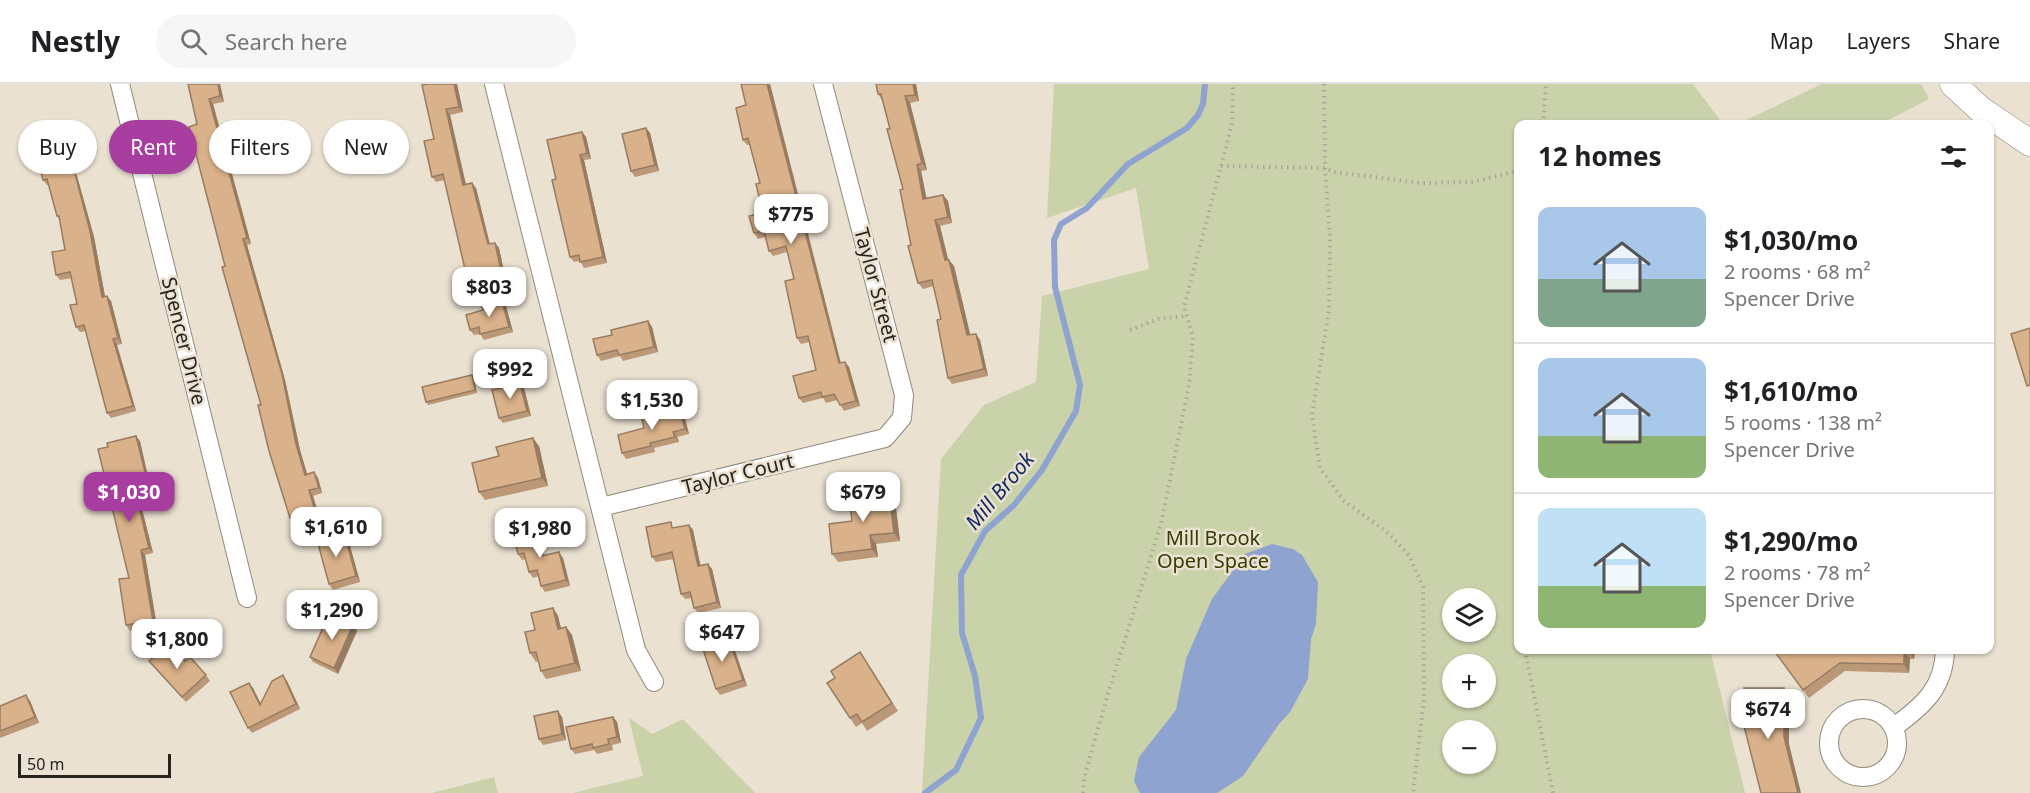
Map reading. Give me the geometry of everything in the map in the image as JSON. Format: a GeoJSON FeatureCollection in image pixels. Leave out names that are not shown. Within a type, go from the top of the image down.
{"type":"FeatureCollection","features":[{"type":"Feature","properties":{"kind":"street","name":"Spencer Drive"},"geometry":{"type":"LineString","coordinates":[[120,84],[247,598]]}},
{"type":"Feature","properties":{"kind":"street"},"geometry":{"type":"LineString","coordinates":[[494,84],[636,650],[654,682]]}},
{"type":"Feature","properties":{"kind":"street","name":"Taylor Street"},"geometry":{"type":"LineString","coordinates":[[823,84],[904,395],[902,418]]}},
{"type":"Feature","properties":{"kind":"street"},"geometry":{"type":"LineString","coordinates":[[1953,84],[1977,117]]}},
{"type":"Feature","properties":{"kind":"street"},"geometry":{"type":"LineString","coordinates":[[1994,125],[2030,143]]}},
{"type":"Feature","properties":{"kind":"street","name":"Taylor Court"},"geometry":{"type":"LineString","coordinates":[[601,507],[885,438],[902,418]]}},
{"type":"Feature","properties":{"kind":"street"},"geometry":{"type":"LineString","coordinates":[[1894,727],[1923,706],[1936,688],[1943,654]]}},
{"type":"Feature","properties":{"kind":"path"},"geometry":{"type":"LineString","coordinates":[[1083,793],[1084,777],[1107,697],[1161,524],[1189,385],[1193,337],[1184,307],[1232,124],[1233,84]]}},
{"type":"Feature","properties":{"kind":"path"},"geometry":{"type":"LineString","coordinates":[[1324,84],[1325,168],[1330,239],[1329,310],[1312,416],[1320,468],[1344,501],[1387,532],[1409,555],[1423,587],[1424,699],[1413,793]]}},
{"type":"Feature","properties":{"kind":"path"},"geometry":{"type":"LineString","coordinates":[[1543,120],[1546,84]]}},
{"type":"Feature","properties":{"kind":"path"},"geometry":{"type":"LineString","coordinates":[[1221,166],[1325,168],[1334,172],[1420,183],[1472,182],[1514,172]]}},
{"type":"Feature","properties":{"kind":"path"},"geometry":{"type":"LineString","coordinates":[[1130,330],[1158,319],[1187,316]]}},
{"type":"Feature","properties":{"kind":"path"},"geometry":{"type":"LineString","coordinates":[[1526,654],[1552,793]]}},
{"type":"Feature","properties":{"kind":"green space","name":"Mill Brook Open Space"},"geometry":{"type":"Polygon","coordinates":[[[1054,84],[1693,84],[1720,120],[1514,120],[1514,654],[1711,654],[1745,793],[922,793],[941,459],[984,405],[1036,382],[1042,296],[1149,269],[1136,188],[1047,218],[1054,84]]]}},
{"type":"Feature","properties":{"kind":"green space"},"geometry":{"type":"Polygon","coordinates":[[[1822,84],[1921,84],[1929,99],[1889,120],[1746,120],[1822,84]]]}},
{"type":"Feature","properties":{"kind":"green space"},"geometry":{"type":"Polygon","coordinates":[[[629,718],[652,734],[683,719],[755,793],[573,793],[643,776],[629,718]]]}},
{"type":"Feature","properties":{"kind":"green space"},"geometry":{"type":"Polygon","coordinates":[[[494,777],[498,793],[432,793],[494,777]]]}},
{"type":"Feature","properties":{"kind":"water"},"geometry":{"type":"Polygon","coordinates":[[[1272,544],[1293,549],[1302,555],[1318,582],[1316,624],[1311,639],[1308,679],[1290,712],[1243,776],[1217,793],[1140,793],[1134,781],[1139,757],[1176,710],[1186,659],[1212,599],[1245,554],[1272,544]]]}},
{"type":"Feature","properties":{"kind":"building"},"geometry":{"type":"Polygon","coordinates":[[[188,84],[218,84],[220,96],[209,99],[215,120],[209,120],[209,174],[230,174],[247,238],[243,239],[282,374],[296,444],[305,475],[314,472],[319,488],[309,490],[315,511],[290,518],[269,451],[258,405],[261,405],[222,267],[225,266],[197,158],[196,120],[188,84]]]}},
{"type":"Feature","properties":{"kind":"building"},"geometry":{"type":"Polygon","coordinates":[[[454,84],[459,107],[446,109],[463,185],[472,183],[488,244],[495,243],[501,271],[467,278],[443,174],[432,177],[424,141],[434,139],[422,85],[454,84]]]}},
{"type":"Feature","properties":{"kind":"building"},"geometry":{"type":"Polygon","coordinates":[[[741,84],[767,84],[839,363],[845,362],[856,401],[840,405],[834,394],[822,397],[821,392],[799,398],[793,376],[816,370],[808,336],[797,338],[785,281],[794,279],[786,246],[769,251],[764,231],[754,233],[749,216],[763,213],[756,184],[760,183],[748,138],[743,140],[736,108],[746,105],[741,84]]]}},
{"type":"Feature","properties":{"kind":"building"},"geometry":{"type":"Polygon","coordinates":[[[876,84],[913,84],[915,95],[905,96],[922,163],[917,165],[923,199],[943,195],[948,217],[935,220],[945,260],[949,260],[967,335],[976,334],[984,369],[948,378],[937,320],[941,319],[932,280],[918,283],[908,246],[911,245],[900,190],[903,189],[887,129],[890,129],[881,94],[878,94],[876,84]]]}},
{"type":"Feature","properties":{"kind":"building"},"geometry":{"type":"Polygon","coordinates":[[[646,128],[655,165],[631,171],[622,134],[646,128]]]}},
{"type":"Feature","properties":{"kind":"building"},"geometry":{"type":"Polygon","coordinates":[[[582,132],[587,153],[580,155],[603,257],[580,262],[579,255],[570,257],[552,180],[556,179],[547,140],[582,132]]]}},
{"type":"Feature","properties":{"kind":"building"},"geometry":{"type":"Polygon","coordinates":[[[41,174],[75,174],[90,231],[102,297],[107,296],[118,338],[113,339],[133,406],[107,413],[84,325],[76,327],[70,305],[77,304],[70,272],[56,275],[52,252],[65,250],[59,216],[57,216],[47,179],[43,180],[41,174]]]}},
{"type":"Feature","properties":{"kind":"building"},"geometry":{"type":"Polygon","coordinates":[[[502,301],[509,327],[480,334],[479,327],[470,330],[466,315],[483,310],[482,306],[502,301]]]}},
{"type":"Feature","properties":{"kind":"building"},"geometry":{"type":"Polygon","coordinates":[[[648,321],[654,347],[619,355],[617,350],[597,355],[593,339],[612,335],[611,330],[648,321]]]}},
{"type":"Feature","properties":{"kind":"building"},"geometry":{"type":"Polygon","coordinates":[[[2030,328],[2030,385],[2027,386],[2011,334],[2030,328]]]}},
{"type":"Feature","properties":{"kind":"building"},"geometry":{"type":"Polygon","coordinates":[[[472,375],[475,390],[426,402],[422,387],[472,375]]]}},
{"type":"Feature","properties":{"kind":"building"},"geometry":{"type":"Polygon","coordinates":[[[520,383],[527,411],[499,418],[492,390],[520,383]]]}},
{"type":"Feature","properties":{"kind":"building"},"geometry":{"type":"Polygon","coordinates":[[[680,410],[685,429],[673,432],[675,437],[622,453],[618,435],[644,428],[642,419],[680,410]]]}},
{"type":"Feature","properties":{"kind":"building"},"geometry":{"type":"Polygon","coordinates":[[[136,436],[147,480],[133,483],[149,548],[141,550],[153,621],[126,625],[119,579],[129,578],[98,449],[108,447],[107,443],[136,436]]]}},
{"type":"Feature","properties":{"kind":"building"},"geometry":{"type":"Polygon","coordinates":[[[533,438],[542,478],[479,492],[472,463],[499,456],[496,447],[533,438]]]}},
{"type":"Feature","properties":{"kind":"building"},"geometry":{"type":"Polygon","coordinates":[[[889,491],[894,533],[870,535],[872,549],[832,554],[829,524],[852,521],[849,496],[889,491]]]}},
{"type":"Feature","properties":{"kind":"building"},"geometry":{"type":"Polygon","coordinates":[[[671,522],[672,528],[689,525],[698,566],[708,564],[717,602],[694,608],[690,592],[681,594],[672,552],[652,557],[646,527],[671,522]]]}},
{"type":"Feature","properties":{"kind":"building"},"geometry":{"type":"Polygon","coordinates":[[[535,530],[541,556],[559,552],[566,580],[541,586],[537,570],[529,572],[524,553],[518,554],[513,535],[535,530]]]}},
{"type":"Feature","properties":{"kind":"building"},"geometry":{"type":"Polygon","coordinates":[[[344,533],[356,576],[329,584],[317,540],[344,533]]]}},
{"type":"Feature","properties":{"kind":"building"},"geometry":{"type":"Polygon","coordinates":[[[553,608],[558,629],[566,627],[575,663],[541,671],[536,652],[530,653],[525,632],[535,630],[531,613],[553,608]]]}},
{"type":"Feature","properties":{"kind":"building"},"geometry":{"type":"Polygon","coordinates":[[[329,614],[353,625],[334,668],[310,657],[329,614]]]}},
{"type":"Feature","properties":{"kind":"building"},"geometry":{"type":"Polygon","coordinates":[[[728,637],[743,680],[716,689],[702,646],[728,637]]]}},
{"type":"Feature","properties":{"kind":"building"},"geometry":{"type":"Polygon","coordinates":[[[169,643],[185,661],[190,657],[206,675],[182,697],[149,661],[169,643]]]}},
{"type":"Feature","properties":{"kind":"building"},"geometry":{"type":"Polygon","coordinates":[[[860,652],[892,703],[862,722],[857,714],[850,718],[827,683],[835,678],[831,671],[860,652]]]}},
{"type":"Feature","properties":{"kind":"building"},"geometry":{"type":"Polygon","coordinates":[[[1776,654],[1904,654],[1904,664],[1840,663],[1803,690],[1776,654]]]}},
{"type":"Feature","properties":{"kind":"building"},"geometry":{"type":"Polygon","coordinates":[[[283,675],[296,704],[248,728],[230,692],[249,683],[260,705],[272,681],[283,675]]]}},
{"type":"Feature","properties":{"kind":"building"},"geometry":{"type":"Polygon","coordinates":[[[1744,688],[1784,688],[1784,737],[1798,793],[1761,793],[1744,726],[1744,688]]]}},
{"type":"Feature","properties":{"kind":"building"},"geometry":{"type":"Polygon","coordinates":[[[26,695],[35,717],[0,731],[0,706],[26,695]]]}},
{"type":"Feature","properties":{"kind":"building"},"geometry":{"type":"Polygon","coordinates":[[[558,711],[562,734],[539,739],[534,716],[558,711]]]}},
{"type":"Feature","properties":{"kind":"building"},"geometry":{"type":"Polygon","coordinates":[[[613,717],[617,737],[608,739],[609,744],[593,748],[592,744],[571,749],[566,727],[613,717]]]}},
{"type":"Feature","properties":{"kind":"waterway","name":"Mill Brook"},"geometry":{"type":"LineString","coordinates":[[925,793],[956,770],[981,718],[975,676],[962,633],[961,575],[985,531],[1014,505],[1042,470],[1076,411],[1080,385],[1055,287],[1054,240],[1061,224],[1087,208],[1128,164],[1187,128],[1198,115],[1203,104],[1205,84]]}}]}
